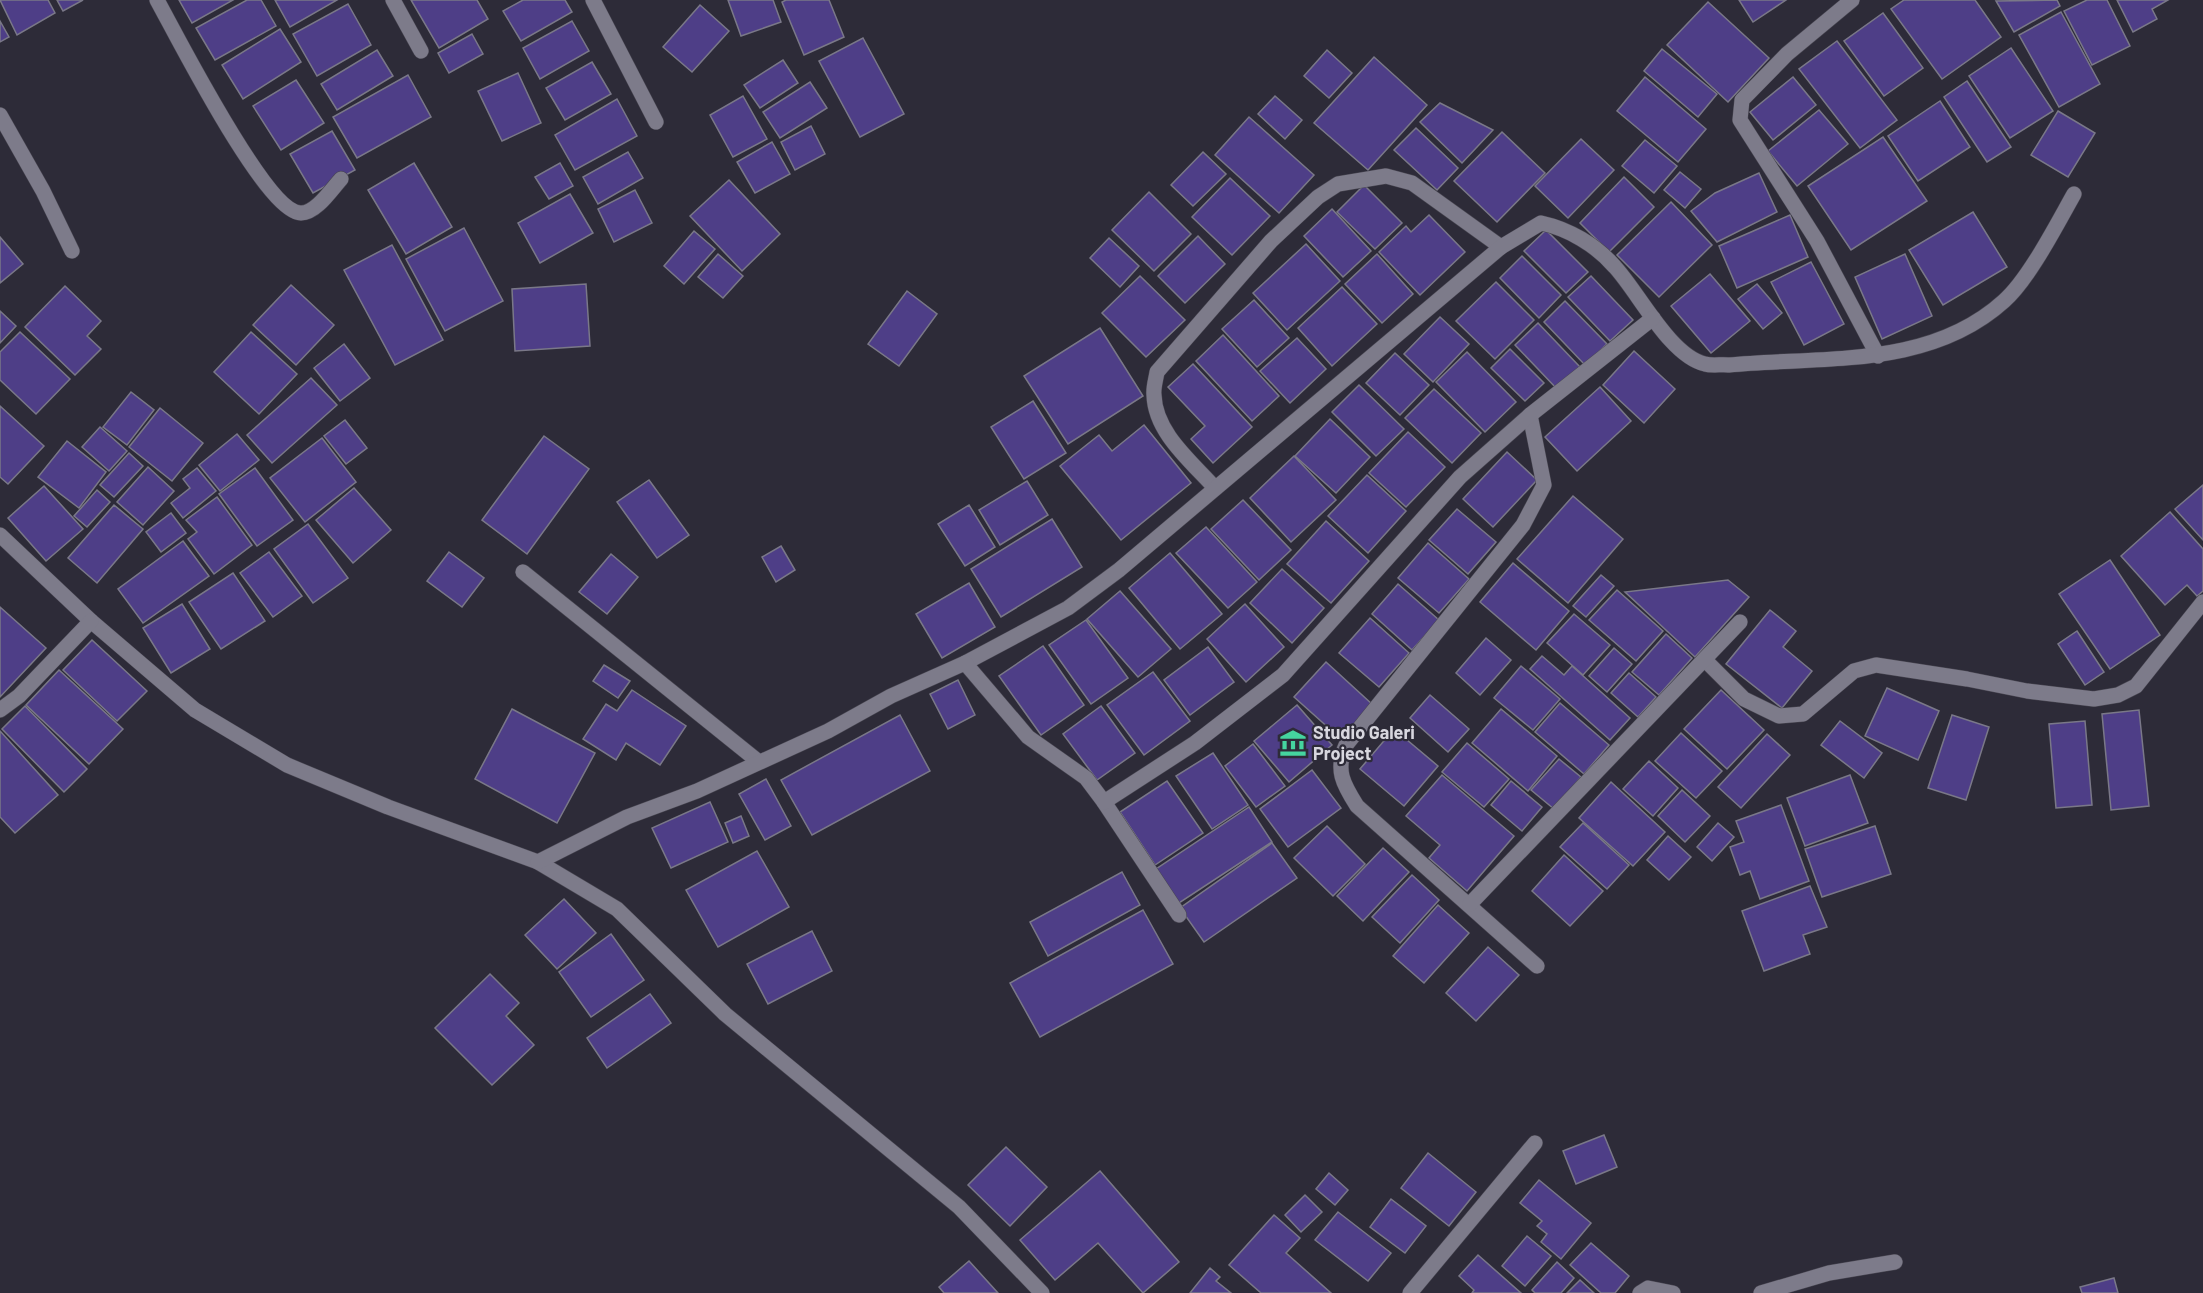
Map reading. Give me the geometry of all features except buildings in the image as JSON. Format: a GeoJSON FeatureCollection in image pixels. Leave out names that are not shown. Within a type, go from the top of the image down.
{"type":"FeatureCollection","features":[{"type":"Feature","properties":{"kind":"street"},"geometry":{"type":"LineString","coordinates":[[157,0],[231,135],[285,208],[302,214],[311,211],[341,179]]}},
{"type":"Feature","properties":{"kind":"street"},"geometry":{"type":"LineString","coordinates":[[393,0],[421,51]]}},
{"type":"Feature","properties":{"kind":"street"},"geometry":{"type":"LineString","coordinates":[[593,0],[656,122]]}},
{"type":"Feature","properties":{"kind":"street"},"geometry":{"type":"LineString","coordinates":[[1852,0],[1787,54],[1742,100],[1740,120],[1817,241],[1878,356]]}},
{"type":"Feature","properties":{"kind":"street"},"geometry":{"type":"LineString","coordinates":[[0,115],[44,191],[72,251]]}},
{"type":"Feature","properties":{"kind":"street"},"geometry":{"type":"LineString","coordinates":[[1215,488],[1172,440],[1158,416],[1154,394],[1157,372],[1271,241],[1318,197],[1338,184],[1386,176],[1412,183],[1501,247]]}},
{"type":"Feature","properties":{"kind":"street"},"geometry":{"type":"LineString","coordinates":[[538,862],[627,817],[697,791],[828,731],[891,696],[965,663],[1068,608],[1119,570],[1501,247],[1541,223],[1562,228],[1598,250],[1616,267],[1653,318],[1688,356],[1705,364],[1878,356],[1918,349],[1965,330],[2005,300],[2040,252],[2074,194]]}},
{"type":"Feature","properties":{"kind":"street"},"geometry":{"type":"LineString","coordinates":[[1104,802],[1195,743],[1283,675],[1460,477],[1530,415],[1653,318]]}},
{"type":"Feature","properties":{"kind":"street"},"geometry":{"type":"LineString","coordinates":[[1530,415],[1544,485],[1536,503],[1523,525],[1346,745],[1340,759],[1344,784],[1357,806],[1470,904],[1537,966]]}},
{"type":"Feature","properties":{"kind":"street"},"geometry":{"type":"LineString","coordinates":[[0,535],[91,621],[195,710],[287,765],[399,811],[538,862],[618,909],[725,1014],[959,1207],[1042,1293]]}},
{"type":"Feature","properties":{"kind":"street"},"geometry":{"type":"LineString","coordinates":[[523,572],[759,762]]}},
{"type":"Feature","properties":{"kind":"street"},"geometry":{"type":"LineString","coordinates":[[1705,660],[1744,699],[1779,716],[1803,714],[1854,671],[1876,666],[1967,679],[2027,691],[2094,699],[2118,695],[2136,686],[2203,602]]}},
{"type":"Feature","properties":{"kind":"street"},"geometry":{"type":"LineString","coordinates":[[0,710],[19,696],[91,621]]}},
{"type":"Feature","properties":{"kind":"street"},"geometry":{"type":"LineString","coordinates":[[1470,904],[1740,622]]}},
{"type":"Feature","properties":{"kind":"street"},"geometry":{"type":"LineString","coordinates":[[965,663],[1028,737],[1086,778],[1179,915]]}},
{"type":"Feature","properties":{"kind":"street"},"geometry":{"type":"LineString","coordinates":[[1410,1293],[1535,1143]]}},
{"type":"Feature","properties":{"kind":"street"},"geometry":{"type":"LineString","coordinates":[[1761,1293],[1829,1273],[1895,1262]]}},
{"type":"Feature","properties":{"kind":"street"},"geometry":{"type":"LineString","coordinates":[[1640,1293],[1648,1288],[1673,1293]]}},
{"type":"Feature","properties":{"kind":"place","name":"Studio Galeri Project"},"geometry":{"type":"Point","coordinates":[1293,743]}}]}
